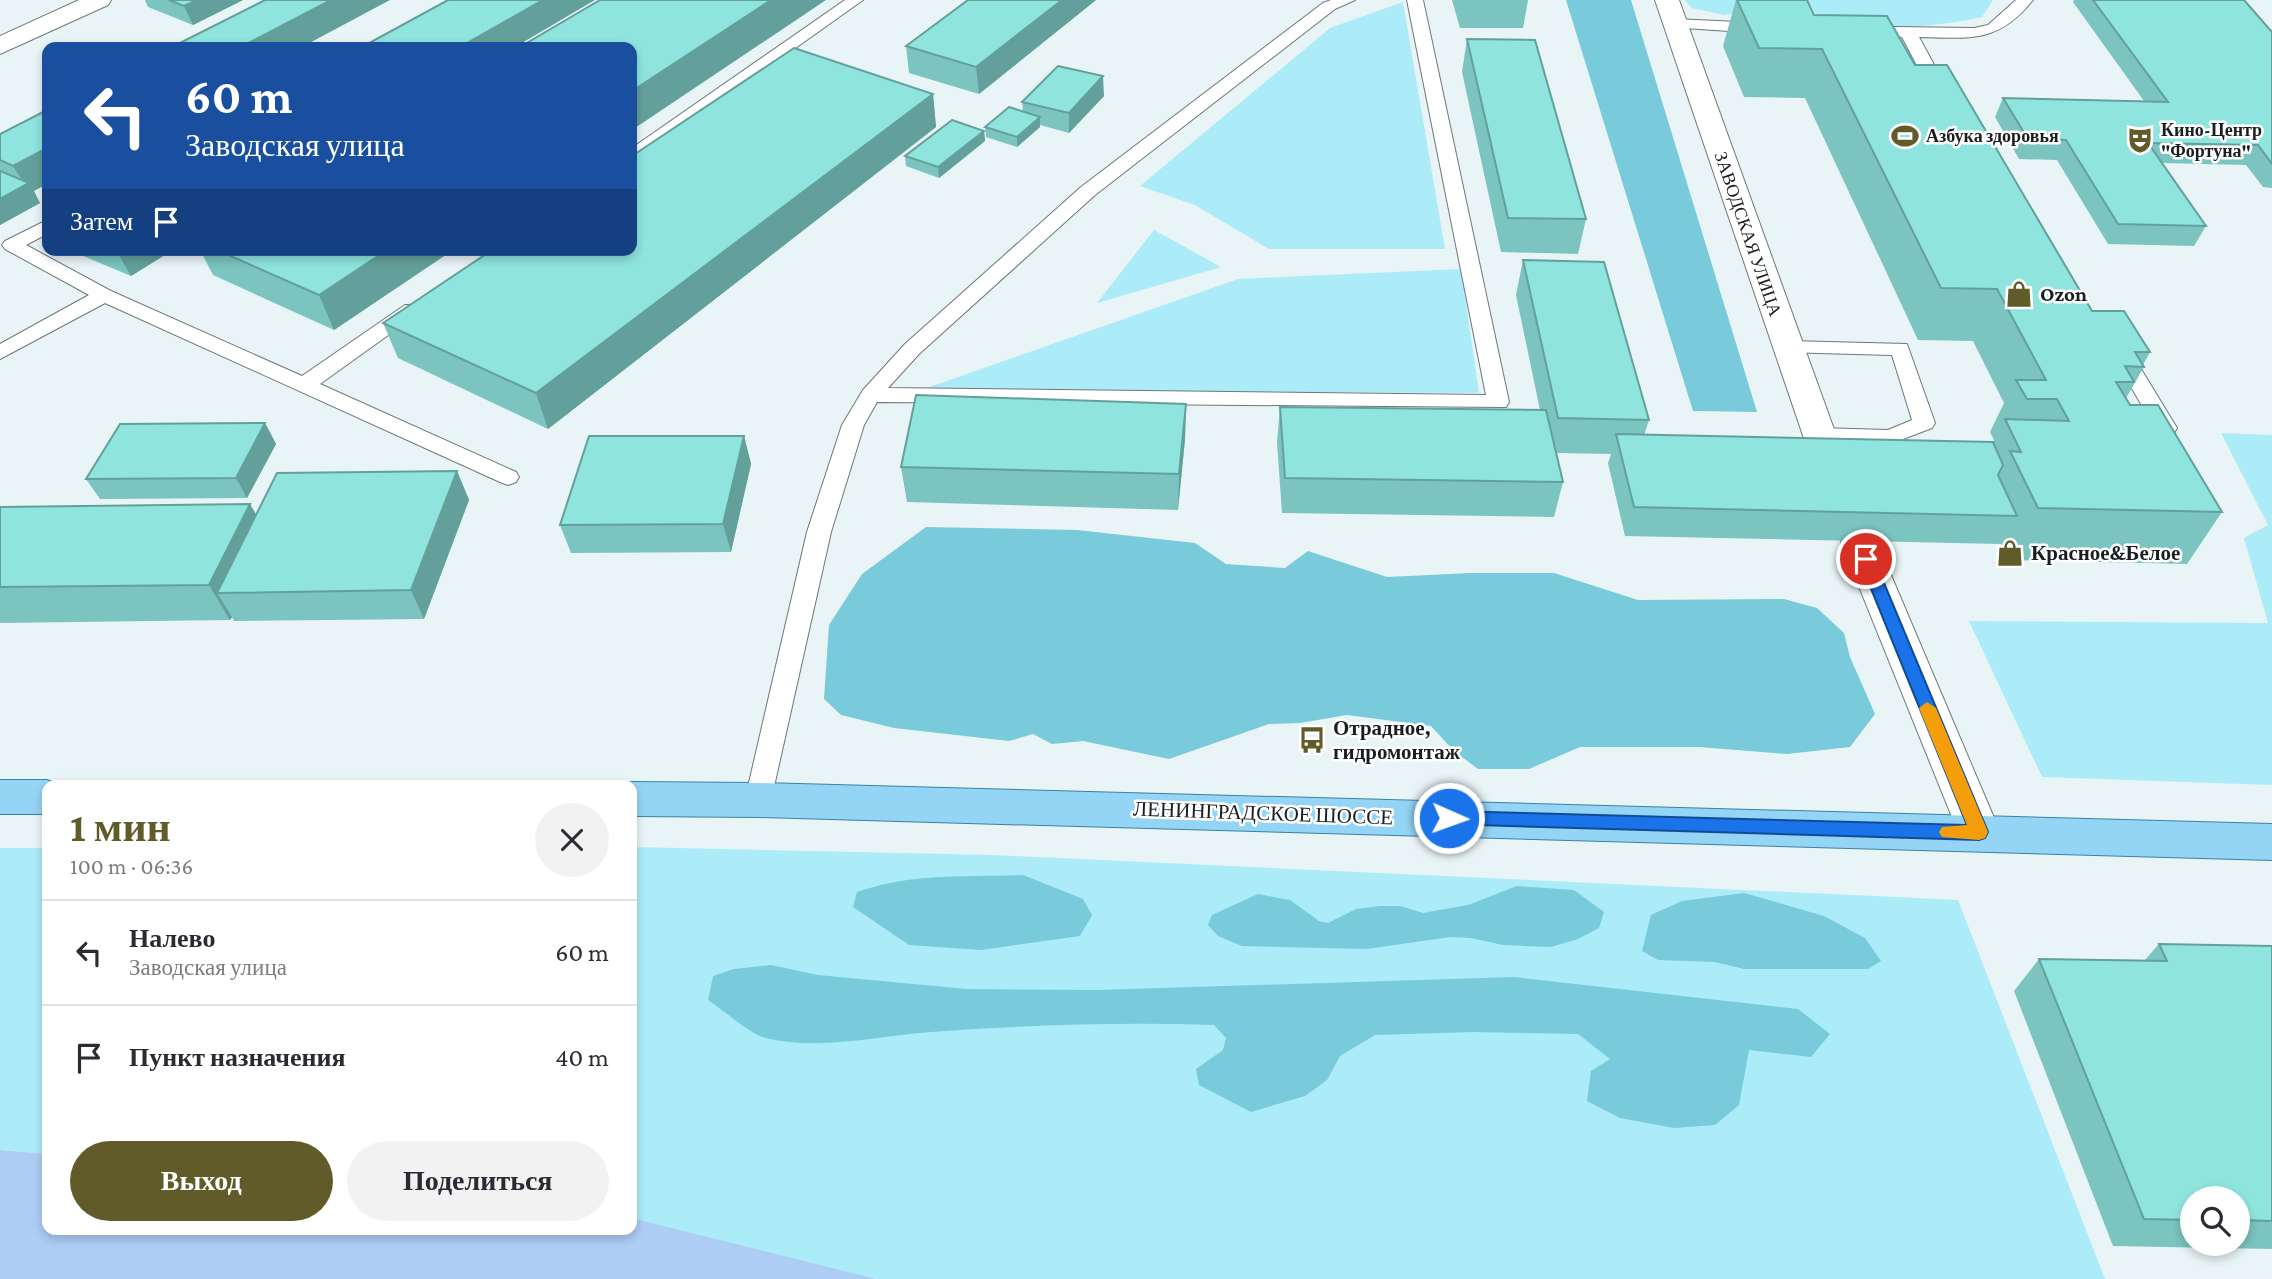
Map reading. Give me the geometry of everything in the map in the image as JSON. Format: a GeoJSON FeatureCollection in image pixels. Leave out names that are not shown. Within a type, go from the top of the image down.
{"type":"FeatureCollection","features":[{"type":"Feature","properties":{"kind":"main road"},"geometry":{"type":"LineString","coordinates":[[0,797],[42,797]]}},
{"type":"Feature","properties":{"kind":"main road","name":"ЛЕНИНГРАДСКОЕ ШОССЕ"},"geometry":{"type":"LineString","coordinates":[[637,799],[1979,832],[2272,842]]}},
{"type":"Feature","properties":{"kind":"street"},"geometry":{"type":"LineString","coordinates":[[49,0],[88,5]]}},
{"type":"Feature","properties":{"kind":"street"},"geometry":{"type":"LineString","coordinates":[[0,46],[88,5]]}},
{"type":"Feature","properties":{"kind":"street","name":"ЗАВОДСКАЯ УЛИЦА"},"geometry":{"type":"LineString","coordinates":[[1671,12],[1831,468]]}},
{"type":"Feature","properties":{"kind":"street"},"geometry":{"type":"LineString","coordinates":[[1859,542],[1979,832]]}},
{"type":"Feature","properties":{"kind":"lane"},"geometry":{"type":"LineString","coordinates":[[637,153],[855,0]]}},
{"type":"Feature","properties":{"kind":"lane"},"geometry":{"type":"LineString","coordinates":[[758,800],[819,532],[853,425],[870,396],[912,349],[1088,191],[1329,6],[1347,0]]}},
{"type":"Feature","properties":{"kind":"lane"},"geometry":{"type":"LineString","coordinates":[[870,396],[1498,402],[1415,0]]}},
{"type":"Feature","properties":{"kind":"lane"},"geometry":{"type":"LineString","coordinates":[[1882,32],[1974,33],[1994,28],[2025,0]]}},
{"type":"Feature","properties":{"kind":"lane"},"geometry":{"type":"LineString","coordinates":[[1671,12],[1770,29]]}},
{"type":"Feature","properties":{"kind":"lane"},"geometry":{"type":"LineString","coordinates":[[1908,32],[1953,117]]}},
{"type":"Feature","properties":{"kind":"lane"},"geometry":{"type":"LineString","coordinates":[[42,229],[12,245],[104,295],[508,477]]}},
{"type":"Feature","properties":{"kind":"lane"},"geometry":{"type":"LineString","coordinates":[[0,353],[104,295]]}},
{"type":"Feature","properties":{"kind":"lane"},"geometry":{"type":"LineString","coordinates":[[304,385],[428,298]]}},
{"type":"Feature","properties":{"kind":"lane"},"geometry":{"type":"LineString","coordinates":[[2101,337],[2121,352],[2166,428]]}},
{"type":"Feature","properties":{"kind":"lane"},"geometry":{"type":"LineString","coordinates":[[1788,347],[1900,349],[1924,423],[1890,437],[1819,435]]}},
{"type":"Feature","properties":{"kind":"shaded area"},"geometry":{"type":"Polygon","coordinates":[[[1566,0],[1631,0],[1757,412],[1693,411],[1566,0]]]}},
{"type":"Feature","properties":{"kind":"shaded area"},"geometry":{"type":"Polygon","coordinates":[[[1685,0],[1758,0],[1746,12],[1724,15],[1692,8],[1685,0]]]}},
{"type":"Feature","properties":{"kind":"shaded area"},"geometry":{"type":"Polygon","coordinates":[[[1808,0],[1993,0],[1982,17],[1943,24],[1880,28],[1820,22],[1808,0]]]}},
{"type":"Feature","properties":{"kind":"shaded area"},"geometry":{"type":"Polygon","coordinates":[[[1403,2],[1445,249],[1269,249],[1195,205],[1140,186],[1330,28],[1403,2]]]}},
{"type":"Feature","properties":{"kind":"shaded area"},"geometry":{"type":"Polygon","coordinates":[[[1154,230],[1221,267],[1097,303],[1154,230]]]}},
{"type":"Feature","properties":{"kind":"shaded area"},"geometry":{"type":"Polygon","coordinates":[[[1461,269],[1479,393],[921,390],[1238,279],[1461,269]]]}},
{"type":"Feature","properties":{"kind":"shaded area"},"geometry":{"type":"Polygon","coordinates":[[[2221,433],[2272,435],[2272,785],[2042,777],[1969,621],[2268,623],[2244,538],[2268,525],[2221,433]]]}},
{"type":"Feature","properties":{"kind":"shaded area"},"geometry":{"type":"Polygon","coordinates":[[[926,527],[1077,530],[1195,543],[1226,564],[1285,568],[1308,551],[1387,577],[1554,573],[1638,600],[1784,599],[1817,608],[1844,633],[1850,657],[1875,714],[1850,747],[1787,754],[1699,747],[1580,747],[1529,769],[1478,769],[1454,751],[1431,726],[1347,715],[1300,723],[1269,724],[1169,759],[1083,741],[1052,744],[1033,734],[1009,741],[894,728],[841,715],[824,699],[829,625],[862,574],[926,527]]]}},
{"type":"Feature","properties":{"kind":"shaded area"},"geometry":{"type":"Polygon","coordinates":[[[637,847],[993,855],[1958,900],[2105,1279],[877,1279],[637,1219],[637,847]]]}},
{"type":"Feature","properties":{"kind":"shaded area"},"geometry":{"type":"Polygon","coordinates":[[[0,848],[42,848],[42,1154],[0,1150],[0,848]]]}},
{"type":"Feature","properties":{"kind":"shaded area"},"geometry":{"type":"Polygon","coordinates":[[[1023,875],[1083,899],[1092,915],[1080,936],[981,950],[909,945],[853,907],[857,892],[897,882],[939,877],[1023,875]]]}},
{"type":"Feature","properties":{"kind":"shaded area"},"geometry":{"type":"Polygon","coordinates":[[[1517,886],[1574,890],[1604,912],[1599,928],[1578,939],[1551,947],[1503,945],[1471,938],[1450,937],[1367,949],[1242,946],[1218,936],[1208,925],[1212,915],[1258,894],[1290,900],[1319,921],[1328,923],[1356,909],[1400,906],[1423,913],[1468,905],[1517,886]]]}},
{"type":"Feature","properties":{"kind":"shaded area"},"geometry":{"type":"Polygon","coordinates":[[[1744,893],[1824,916],[1865,938],[1881,961],[1868,969],[1744,969],[1715,962],[1658,960],[1642,951],[1651,915],[1682,901],[1744,893]]]}},
{"type":"Feature","properties":{"kind":"shaded area"},"geometry":{"type":"Polygon","coordinates":[[[771,965],[818,975],[966,989],[1098,990],[1514,977],[1798,1009],[1830,1034],[1811,1057],[1749,1050],[1739,1105],[1715,1125],[1674,1128],[1620,1118],[1587,1101],[1591,1071],[1610,1059],[1578,1034],[1473,1032],[1375,1035],[1340,1056],[1327,1080],[1305,1096],[1251,1112],[1199,1085],[1196,1069],[1223,1050],[1226,1038],[1214,1025],[1037,1026],[931,1032],[827,1043],[786,1042],[760,1036],[708,1000],[713,976],[734,969],[771,965]]]}},
{"type":"Feature","properties":{"kind":"shaded area"},"geometry":{"type":"Polygon","coordinates":[[[0,1150],[42,1154],[42,1235],[637,1235],[637,1219],[877,1279],[0,1279],[0,1150]]]}},
{"type":"Feature","properties":{"kind":"building"},"geometry":{"type":"Polygon","coordinates":[[[169,0],[197,0],[184,6],[169,0]]]}},
{"type":"Feature","properties":{"kind":"building"},"geometry":{"type":"Polygon","coordinates":[[[265,0],[331,0],[251,42],[182,42],[265,0]]]}},
{"type":"Feature","properties":{"kind":"building"},"geometry":{"type":"Polygon","coordinates":[[[448,0],[543,0],[469,42],[371,42],[448,0]]]}},
{"type":"Feature","properties":{"kind":"building"},"geometry":{"type":"Polygon","coordinates":[[[600,0],[771,0],[637,88],[637,42],[529,42],[600,0]]]}},
{"type":"Feature","properties":{"kind":"building"},"geometry":{"type":"Polygon","coordinates":[[[968,0],[1062,0],[976,67],[906,46],[968,0]]]}},
{"type":"Feature","properties":{"kind":"building"},"geometry":{"type":"Polygon","coordinates":[[[1737,0],[1807,0],[1814,15],[1887,16],[1915,65],[1947,65],[2092,311],[2124,311],[2150,352],[2135,352],[2144,367],[2125,366],[2134,382],[2116,382],[2130,405],[2158,405],[2222,512],[2038,508],[2010,451],[2021,452],[2005,419],[2069,421],[2057,399],[2027,399],[2016,380],[2046,380],[1997,289],[1941,288],[1822,49],[1759,48],[1737,0]]]}},
{"type":"Feature","properties":{"kind":"building","name":"Кино-Центр \"Фортуна\""},"geometry":{"type":"Polygon","coordinates":[[[2093,0],[2244,0],[2272,32],[2272,164],[2258,145],[2148,143],[2206,226],[2118,224],[2066,140],[2028,139],[2003,98],[2168,102],[2093,0]]]}},
{"type":"Feature","properties":{"kind":"building"},"geometry":{"type":"Polygon","coordinates":[[[1467,39],[1535,40],[1586,219],[1508,218],[1467,39]]]}},
{"type":"Feature","properties":{"kind":"building"},"geometry":{"type":"Polygon","coordinates":[[[794,48],[933,94],[536,393],[383,323],[483,256],[637,256],[637,153],[794,48]]]}},
{"type":"Feature","properties":{"kind":"building"},"geometry":{"type":"Polygon","coordinates":[[[1058,66],[1103,76],[1069,113],[1022,102],[1058,66]]]}},
{"type":"Feature","properties":{"kind":"building"},"geometry":{"type":"Polygon","coordinates":[[[1009,107],[1040,117],[1017,137],[985,127],[1009,107]]]}},
{"type":"Feature","properties":{"kind":"building"},"geometry":{"type":"Polygon","coordinates":[[[42,113],[42,151],[13,166],[0,160],[0,134],[42,113]]]}},
{"type":"Feature","properties":{"kind":"building"},"geometry":{"type":"Polygon","coordinates":[[[952,120],[984,131],[938,167],[905,156],[952,120]]]}},
{"type":"Feature","properties":{"kind":"building"},"geometry":{"type":"Polygon","coordinates":[[[0,171],[29,183],[0,199],[0,171]]]}},
{"type":"Feature","properties":{"kind":"building"},"geometry":{"type":"Polygon","coordinates":[[[231,256],[378,256],[319,295],[231,256]]]}},
{"type":"Feature","properties":{"kind":"building"},"geometry":{"type":"Polygon","coordinates":[[[1523,260],[1604,262],[1649,420],[1558,418],[1523,260]]]}},
{"type":"Feature","properties":{"kind":"building"},"geometry":{"type":"Polygon","coordinates":[[[916,395],[1186,404],[1179,474],[901,467],[916,395]]]}},
{"type":"Feature","properties":{"kind":"building"},"geometry":{"type":"Polygon","coordinates":[[[1280,407],[1546,410],[1563,482],[1285,478],[1280,407]]]}},
{"type":"Feature","properties":{"kind":"building"},"geometry":{"type":"Polygon","coordinates":[[[265,423],[236,478],[86,479],[120,424],[265,423]]]}},
{"type":"Feature","properties":{"kind":"building"},"geometry":{"type":"Polygon","coordinates":[[[1616,434],[1993,442],[2003,465],[1998,475],[2017,516],[1634,507],[1616,434]]]}},
{"type":"Feature","properties":{"kind":"building"},"geometry":{"type":"Polygon","coordinates":[[[589,436],[744,436],[723,524],[560,525],[589,436]]]}},
{"type":"Feature","properties":{"kind":"building"},"geometry":{"type":"Polygon","coordinates":[[[457,471],[411,590],[217,593],[277,473],[457,471]]]}},
{"type":"Feature","properties":{"kind":"building"},"geometry":{"type":"Polygon","coordinates":[[[250,504],[209,585],[0,587],[0,507],[250,504]]]}},
{"type":"Feature","properties":{"kind":"building"},"geometry":{"type":"Polygon","coordinates":[[[2159,944],[2272,946],[2272,1221],[2250,1220],[2250,1186],[2180,1186],[2180,1220],[2144,1219],[2039,959],[2167,961],[2159,944]]]}},
{"type":"Feature","properties":{"kind":"slow traffic"},"geometry":{"type":"LineString","coordinates":[[1927,708],[1979,832],[1948,832]]}},
{"type":"Feature","properties":{"kind":"place","name":"Азбука здоровья"},"geometry":{"type":"Point","coordinates":[1905,136]}},
{"type":"Feature","properties":{"kind":"place","name":"Кино-Центр \"Фортуна\""},"geometry":{"type":"Point","coordinates":[2140,140]}},
{"type":"Feature","properties":{"kind":"place","name":"Ozon"},"geometry":{"type":"Point","coordinates":[2019,294]}},
{"type":"Feature","properties":{"kind":"place","name":"Красное&Белое"},"geometry":{"type":"Point","coordinates":[2010,553]}},
{"type":"Feature","properties":{"kind":"place","name":"Отрадное, гидромонтаж"},"geometry":{"type":"Point","coordinates":[1312,740]}},
{"type":"Feature","properties":{"kind":"route"},"geometry":{"type":"LineString","coordinates":[[1449,818],[1979,832],[1866,559]]}}]}
